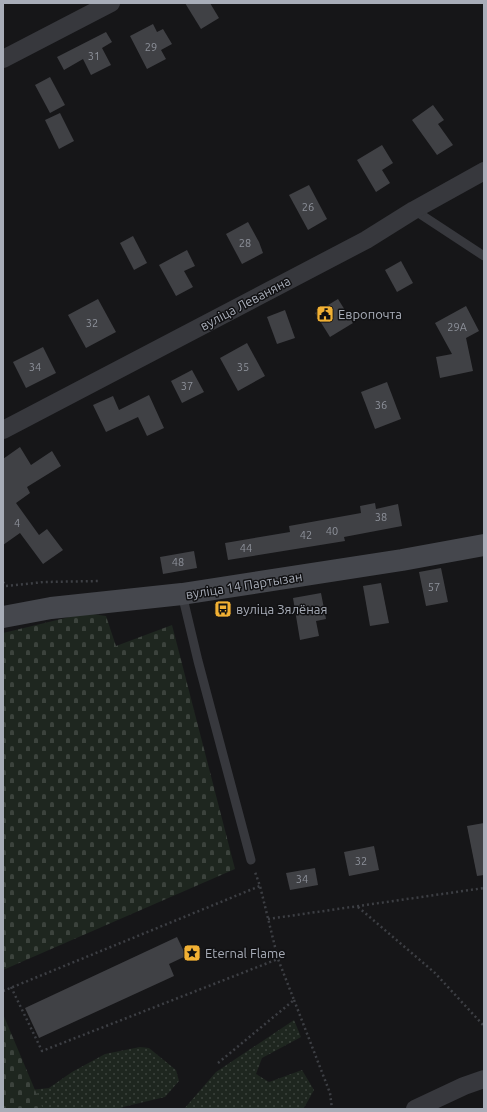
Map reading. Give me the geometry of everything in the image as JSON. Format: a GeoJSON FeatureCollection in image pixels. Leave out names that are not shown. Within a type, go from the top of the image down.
{"type":"FeatureCollection","features":[{"type":"Feature","properties":{"kind":"main road","name":"вуліца 14 Партызан"},"geometry":{"type":"LineString","coordinates":[[3,617],[51,608],[182,594],[402,560],[484,545]]}},
{"type":"Feature","properties":{"kind":"street"},"geometry":{"type":"LineString","coordinates":[[3,59],[111,3]]}},
{"type":"Feature","properties":{"kind":"street","name":"вуліца Леваняна"},"geometry":{"type":"LineString","coordinates":[[3,430],[366,240],[414,210],[484,171]]}},
{"type":"Feature","properties":{"kind":"street"},"geometry":{"type":"LineString","coordinates":[[415,1109],[464,1086],[484,1079]]}},
{"type":"Feature","properties":{"kind":"lane"},"geometry":{"type":"LineString","coordinates":[[414,210],[484,256]]}},
{"type":"Feature","properties":{"kind":"lane"},"geometry":{"type":"LineString","coordinates":[[182,594],[200,669],[251,860]]}},
{"type":"Feature","properties":{"kind":"path"},"geometry":{"type":"LineString","coordinates":[[251,860],[260,886],[278,959],[330,1093],[332,1109]]}},
{"type":"Feature","properties":{"kind":"path"},"geometry":{"type":"LineString","coordinates":[[3,991],[260,886]]}},
{"type":"Feature","properties":{"kind":"path"},"geometry":{"type":"LineString","coordinates":[[268,919],[484,888]]}},
{"type":"Feature","properties":{"kind":"path"},"geometry":{"type":"LineString","coordinates":[[358,906],[436,973],[484,1026]]}},
{"type":"Feature","properties":{"kind":"path"},"geometry":{"type":"LineString","coordinates":[[11,987],[42,1051],[278,959]]}},
{"type":"Feature","properties":{"kind":"path"},"geometry":{"type":"LineString","coordinates":[[218,1063],[294,1000]]}},
{"type":"Feature","properties":{"kind":"green space"},"geometry":{"type":"Polygon","coordinates":[[[86,613],[106,616],[116,646],[172,625],[235,869],[3,970],[3,633],[86,613]]]}},
{"type":"Feature","properties":{"kind":"green space"},"geometry":{"type":"Polygon","coordinates":[[[3,1014],[43,1109],[3,1109],[3,1014]]]}},
{"type":"Feature","properties":{"kind":"green space"},"geometry":{"type":"Polygon","coordinates":[[[294,1020],[301,1037],[262,1058],[256,1074],[269,1082],[302,1070],[314,1090],[303,1109],[184,1109],[216,1072],[294,1020]]]}},
{"type":"Feature","properties":{"kind":"green space"},"geometry":{"type":"Polygon","coordinates":[[[140,1047],[149,1048],[176,1070],[179,1081],[165,1097],[123,1107],[121,1109],[5,1109],[12,1092],[49,1088],[72,1072],[105,1054],[140,1047]]]}},
{"type":"Feature","properties":{"kind":"building"},"geometry":{"type":"Polygon","coordinates":[[[185,3],[210,3],[219,18],[201,29],[185,3]]]}},
{"type":"Feature","properties":{"kind":"building"},"geometry":{"type":"Polygon","coordinates":[[[153,24],[157,32],[163,29],[172,44],[161,50],[166,59],[147,69],[130,36],[153,24]]]}},
{"type":"Feature","properties":{"kind":"building"},"geometry":{"type":"Polygon","coordinates":[[[106,32],[112,42],[102,48],[111,65],[91,75],[83,59],[64,70],[57,57],[106,32]]]}},
{"type":"Feature","properties":{"kind":"building"},"geometry":{"type":"Polygon","coordinates":[[[50,77],[65,105],[50,113],[35,85],[50,77]]]}},
{"type":"Feature","properties":{"kind":"building"},"geometry":{"type":"Polygon","coordinates":[[[433,105],[444,120],[438,124],[453,145],[437,155],[412,120],[433,105]]]}},
{"type":"Feature","properties":{"kind":"building"},"geometry":{"type":"Polygon","coordinates":[[[60,113],[74,141],[59,149],[45,120],[60,113]]]}},
{"type":"Feature","properties":{"kind":"building"},"geometry":{"type":"Polygon","coordinates":[[[382,145],[393,163],[382,170],[390,183],[376,192],[357,160],[382,145]]]}},
{"type":"Feature","properties":{"kind":"building"},"geometry":{"type":"Polygon","coordinates":[[[309,185],[327,219],[308,230],[289,195],[309,185]]]}},
{"type":"Feature","properties":{"kind":"building"},"geometry":{"type":"Polygon","coordinates":[[[248,222],[263,253],[242,264],[226,234],[248,222]]]}},
{"type":"Feature","properties":{"kind":"building"},"geometry":{"type":"Polygon","coordinates":[[[133,236],[147,263],[134,270],[120,243],[133,236]]]}},
{"type":"Feature","properties":{"kind":"building"},"geometry":{"type":"Polygon","coordinates":[[[187,250],[195,266],[184,271],[193,287],[176,296],[159,265],[187,250]]]}},
{"type":"Feature","properties":{"kind":"building"},"geometry":{"type":"Polygon","coordinates":[[[401,261],[413,283],[397,292],[385,270],[401,261]]]}},
{"type":"Feature","properties":{"kind":"building"},"geometry":{"type":"Polygon","coordinates":[[[98,299],[116,332],[86,348],[68,315],[98,299]]]}},
{"type":"Feature","properties":{"kind":"building"},"geometry":{"type":"Polygon","coordinates":[[[338,299],[353,323],[330,337],[315,313],[338,299]]]}},
{"type":"Feature","properties":{"kind":"building"},"geometry":{"type":"Polygon","coordinates":[[[466,306],[479,331],[466,338],[473,371],[440,378],[436,357],[452,354],[435,323],[466,306]]]}},
{"type":"Feature","properties":{"kind":"building"},"geometry":{"type":"Polygon","coordinates":[[[285,310],[295,338],[277,344],[267,317],[285,310]]]}},
{"type":"Feature","properties":{"kind":"building"},"geometry":{"type":"Polygon","coordinates":[[[247,343],[265,376],[238,391],[220,358],[247,343]]]}},
{"type":"Feature","properties":{"kind":"building"},"geometry":{"type":"Polygon","coordinates":[[[43,347],[56,373],[26,388],[13,362],[43,347]]]}},
{"type":"Feature","properties":{"kind":"building"},"geometry":{"type":"Polygon","coordinates":[[[192,370],[204,392],[182,403],[171,381],[192,370]]]}},
{"type":"Feature","properties":{"kind":"building"},"geometry":{"type":"Polygon","coordinates":[[[387,382],[401,419],[375,429],[361,392],[387,382]]]}},
{"type":"Feature","properties":{"kind":"building"},"geometry":{"type":"Polygon","coordinates":[[[149,395],[164,428],[147,436],[138,417],[106,432],[93,405],[113,396],[119,410],[149,395]]]}},
{"type":"Feature","properties":{"kind":"building"},"geometry":{"type":"Polygon","coordinates":[[[20,447],[31,465],[52,451],[61,466],[27,487],[30,493],[16,503],[39,535],[47,529],[63,550],[43,564],[20,533],[3,545],[3,459],[20,447]]]}},
{"type":"Feature","properties":{"kind":"building"},"geometry":{"type":"Polygon","coordinates":[[[375,503],[376,509],[398,504],[402,526],[344,537],[345,541],[228,560],[225,543],[290,532],[289,526],[361,513],[360,506],[375,503]]]}},
{"type":"Feature","properties":{"kind":"building"},"geometry":{"type":"Polygon","coordinates":[[[194,551],[197,568],[163,574],[160,557],[194,551]]]}},
{"type":"Feature","properties":{"kind":"building"},"geometry":{"type":"Polygon","coordinates":[[[441,568],[448,602],[426,606],[419,572],[441,568]]]}},
{"type":"Feature","properties":{"kind":"building"},"geometry":{"type":"Polygon","coordinates":[[[381,583],[389,623],[370,626],[363,586],[381,583]]]}},
{"type":"Feature","properties":{"kind":"building"},"geometry":{"type":"Polygon","coordinates":[[[321,593],[326,619],[316,621],[319,636],[300,640],[293,598],[321,593]]]}},
{"type":"Feature","properties":{"kind":"building"},"geometry":{"type":"Polygon","coordinates":[[[484,823],[484,875],[477,876],[467,826],[484,823]]]}},
{"type":"Feature","properties":{"kind":"building"},"geometry":{"type":"Polygon","coordinates":[[[374,846],[379,870],[349,876],[344,852],[374,846]]]}},
{"type":"Feature","properties":{"kind":"building"},"geometry":{"type":"Polygon","coordinates":[[[315,868],[318,885],[290,890],[286,873],[315,868]]]}},
{"type":"Feature","properties":{"kind":"building"},"geometry":{"type":"Polygon","coordinates":[[[177,937],[186,956],[169,964],[174,976],[39,1038],[25,1008],[177,937]]]}},
{"type":"Feature","properties":{"kind":"place","name":"Европочта"},"geometry":{"type":"Point","coordinates":[325,314]}},
{"type":"Feature","properties":{"kind":"place","name":"вуліца Зялёная"},"geometry":{"type":"Point","coordinates":[223,609]}},
{"type":"Feature","properties":{"kind":"place","name":"Eternal Flame"},"geometry":{"type":"Point","coordinates":[192,953]}}]}
